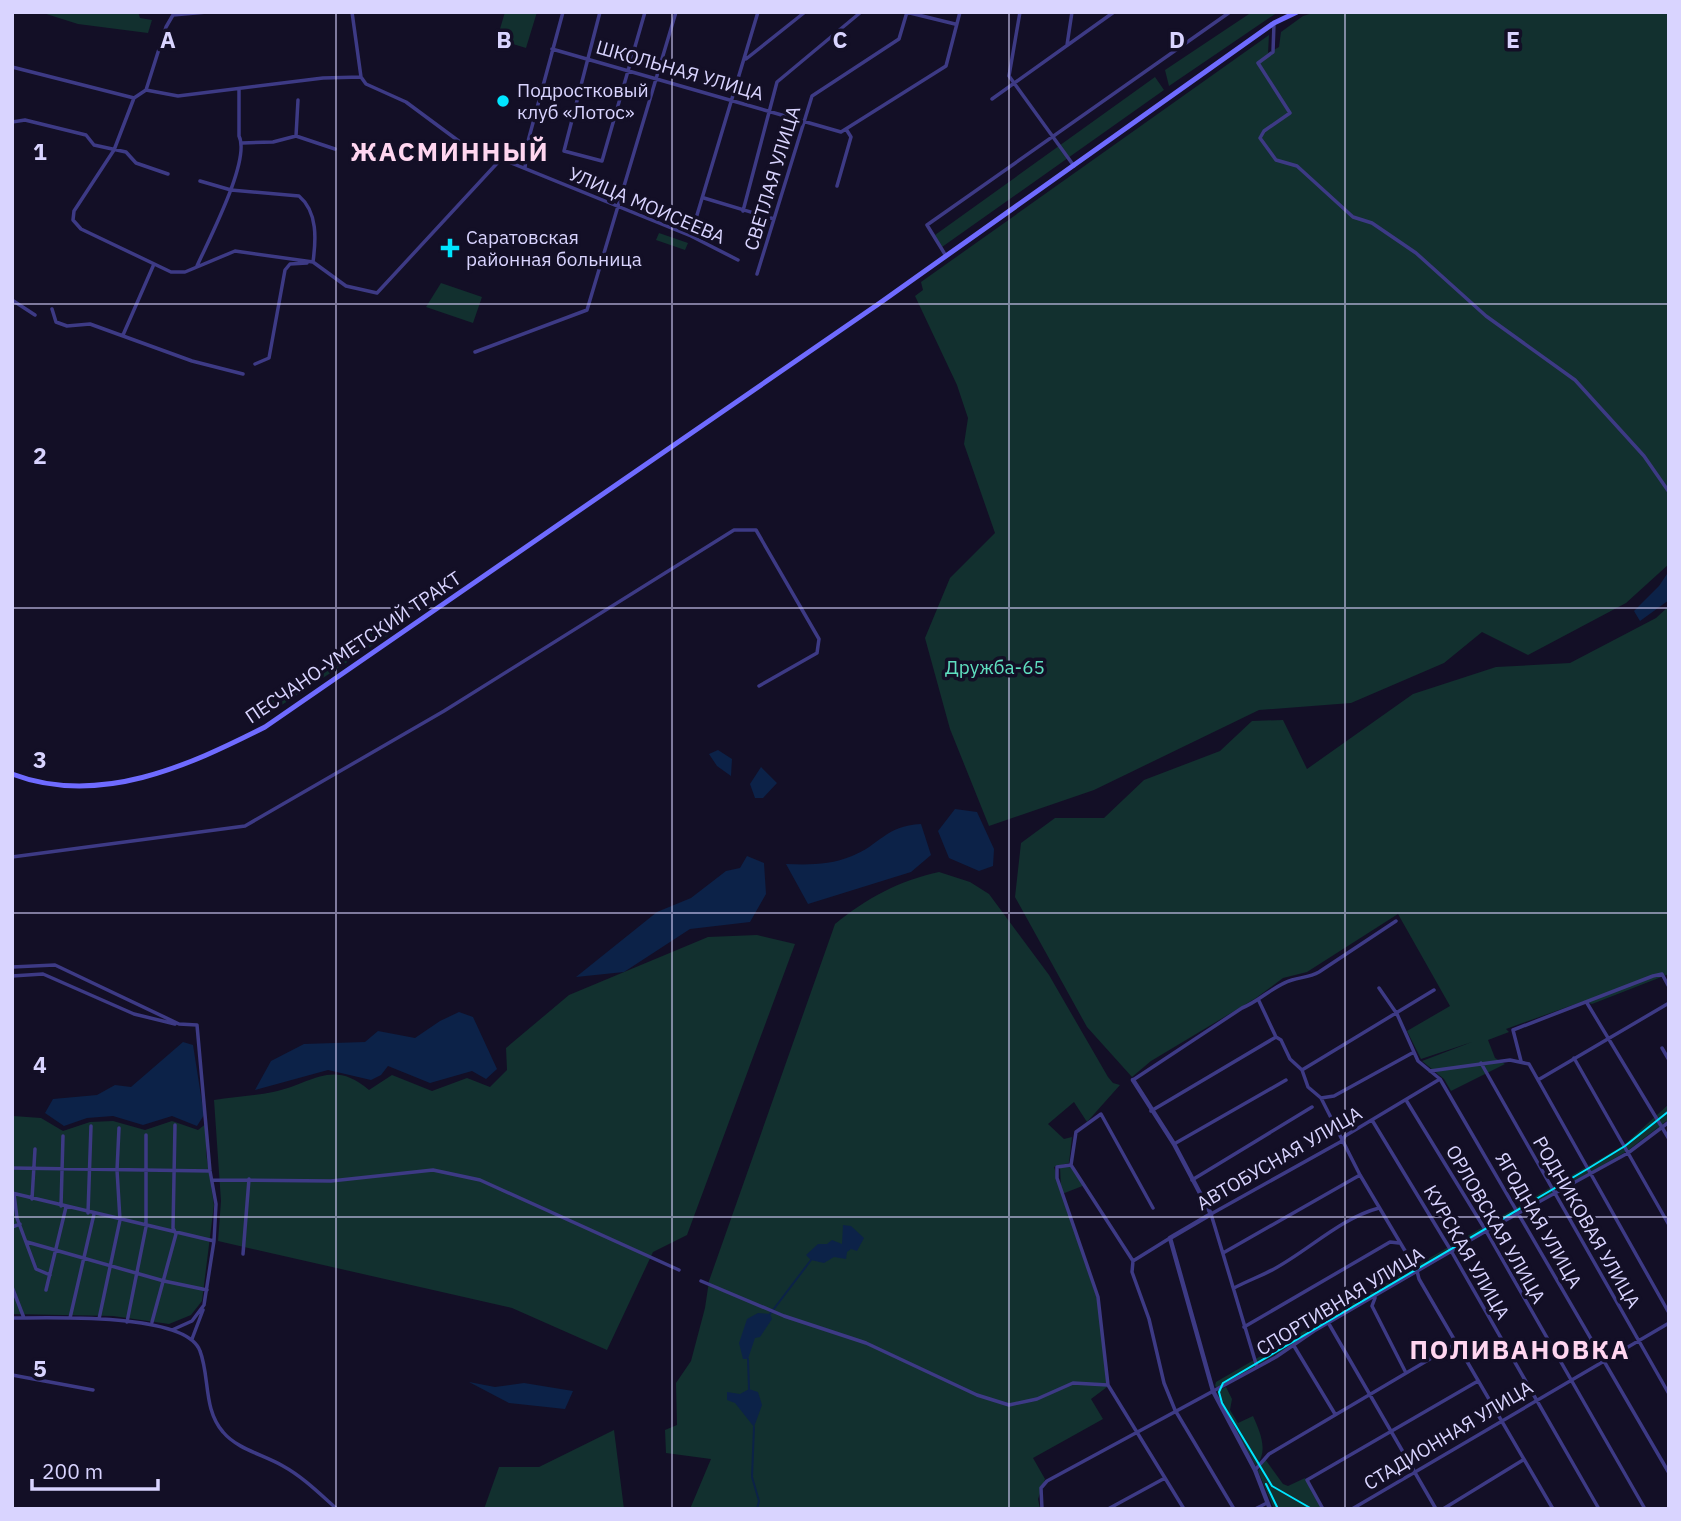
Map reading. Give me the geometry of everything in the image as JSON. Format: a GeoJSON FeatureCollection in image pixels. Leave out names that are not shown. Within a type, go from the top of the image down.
{"type":"FeatureCollection","features":[{"type":"Feature","properties":{"kind":"main road","name":"ПЕСЧАНО-УМЕТСКИЙ ТРАКТ"},"geometry":{"type":"LineString","coordinates":[[12,774],[54,786],[108,785],[173,767],[223,748],[300,706],[946,257],[1274,23],[1297,12]]}},
{"type":"Feature","properties":{"kind":"street"},"geometry":{"type":"LineString","coordinates":[[207,12],[173,15],[166,27],[146,90],[134,98],[114,150],[74,211],[73,220],[80,229],[171,272],[185,272],[235,251],[313,262],[346,286],[377,293],[501,159]]}},
{"type":"Feature","properties":{"kind":"street"},"geometry":{"type":"LineString","coordinates":[[146,90],[178,96],[323,78],[361,77],[352,12]]}},
{"type":"Feature","properties":{"kind":"street"},"geometry":{"type":"LineString","coordinates":[[525,168],[527,145],[563,12]]}},
{"type":"Feature","properties":{"kind":"street"},"geometry":{"type":"LineString","coordinates":[[600,12],[564,152],[602,161],[645,12]]}},
{"type":"Feature","properties":{"kind":"street"},"geometry":{"type":"LineString","coordinates":[[475,352],[587,310],[620,207],[676,12]]}},
{"type":"Feature","properties":{"kind":"street"},"geometry":{"type":"LineString","coordinates":[[691,236],[758,12]]}},
{"type":"Feature","properties":{"kind":"street"},"geometry":{"type":"LineString","coordinates":[[746,59],[804,12]]}},
{"type":"Feature","properties":{"kind":"street"},"geometry":{"type":"LineString","coordinates":[[743,211],[777,82],[861,12]]}},
{"type":"Feature","properties":{"kind":"street"},"geometry":{"type":"LineString","coordinates":[[907,12],[956,24]]}},
{"type":"Feature","properties":{"kind":"street","name":"СВЕТЛАЯ УЛИЦА"},"geometry":{"type":"LineString","coordinates":[[757,274],[811,96],[899,39],[907,12]]}},
{"type":"Feature","properties":{"kind":"street"},"geometry":{"type":"LineString","coordinates":[[837,186],[851,137],[846,128],[946,66],[960,12]]}},
{"type":"Feature","properties":{"kind":"street"},"geometry":{"type":"LineString","coordinates":[[1020,12],[1009,76],[1074,166]]}},
{"type":"Feature","properties":{"kind":"street"},"geometry":{"type":"LineString","coordinates":[[1067,45],[1072,12]]}},
{"type":"Feature","properties":{"kind":"street"},"geometry":{"type":"LineString","coordinates":[[992,99],[1114,12]]}},
{"type":"Feature","properties":{"kind":"street"},"geometry":{"type":"LineString","coordinates":[[946,257],[927,225],[1230,12]]}},
{"type":"Feature","properties":{"kind":"street"},"geometry":{"type":"LineString","coordinates":[[1274,23],[1273,52],[1258,63],[1290,113],[1264,131],[1260,138],[1276,160],[1297,166],[1353,217],[1371,222],[1416,253],[1486,316],[1575,380],[1644,456],[1669,492]]}},
{"type":"Feature","properties":{"kind":"street","name":"ШКОЛЬНАЯ УЛИЦА"},"geometry":{"type":"LineString","coordinates":[[552,49],[841,131],[846,128]]}},
{"type":"Feature","properties":{"kind":"street"},"geometry":{"type":"LineString","coordinates":[[12,67],[134,98]]}},
{"type":"Feature","properties":{"kind":"street","name":"УЛИЦА МОИСЕЕВА"},"geometry":{"type":"LineString","coordinates":[[361,77],[366,84],[406,102],[460,142],[691,236],[738,260]]}},
{"type":"Feature","properties":{"kind":"street"},"geometry":{"type":"LineString","coordinates":[[197,266],[231,190],[242,143],[239,136],[239,89]]}},
{"type":"Feature","properties":{"kind":"street"},"geometry":{"type":"LineString","coordinates":[[296,136],[298,100]]}},
{"type":"Feature","properties":{"kind":"street"},"geometry":{"type":"LineString","coordinates":[[12,122],[25,120],[86,135],[94,145],[126,152],[136,163],[168,174]]}},
{"type":"Feature","properties":{"kind":"street"},"geometry":{"type":"LineString","coordinates":[[242,143],[273,142],[296,136],[335,149]]}},
{"type":"Feature","properties":{"kind":"street"},"geometry":{"type":"LineString","coordinates":[[200,181],[231,190],[299,196],[308,203],[316,242],[313,262]]}},
{"type":"Feature","properties":{"kind":"street"},"geometry":{"type":"LineString","coordinates":[[704,198],[774,219]]}},
{"type":"Feature","properties":{"kind":"street"},"geometry":{"type":"LineString","coordinates":[[255,364],[269,358],[285,270],[290,264],[313,262]]}},
{"type":"Feature","properties":{"kind":"street"},"geometry":{"type":"LineString","coordinates":[[123,335],[155,264]]}},
{"type":"Feature","properties":{"kind":"street"},"geometry":{"type":"LineString","coordinates":[[12,300],[34,315]]}},
{"type":"Feature","properties":{"kind":"street"},"geometry":{"type":"LineString","coordinates":[[51,309],[56,322],[66,326],[90,324],[192,361],[243,374]]}},
{"type":"Feature","properties":{"kind":"street"},"geometry":{"type":"LineString","coordinates":[[12,857],[245,826],[444,711],[734,530],[756,530],[818,639],[817,653],[759,686]]}},
{"type":"Feature","properties":{"kind":"street"},"geometry":{"type":"LineString","coordinates":[[1257,1367],[1211,1214],[1174,1144],[1133,1080],[1242,1008],[1259,1001],[1291,980],[1309,978],[1396,921]]}},
{"type":"Feature","properties":{"kind":"street"},"geometry":{"type":"LineString","coordinates":[[12,967],[55,965],[179,1024]]}},
{"type":"Feature","properties":{"kind":"street"},"geometry":{"type":"LineString","coordinates":[[12,976],[43,974],[134,1014],[179,1024],[197,1025],[210,1171],[216,1204],[207,1290],[192,1339]]}},
{"type":"Feature","properties":{"kind":"street"},"geometry":{"type":"LineString","coordinates":[[1521,1061],[1513,1030],[1662,974],[1669,987]]}},
{"type":"Feature","properties":{"kind":"street","name":"ЯГОДНАЯ УЛИЦА"},"geometry":{"type":"LineString","coordinates":[[1379,988],[1397,1014],[1413,1052],[1440,1079],[1669,1473]]}},
{"type":"Feature","properties":{"kind":"street"},"geometry":{"type":"LineString","coordinates":[[1302,1070],[1434,990]]}},
{"type":"Feature","properties":{"kind":"street"},"geometry":{"type":"LineString","coordinates":[[1259,1001],[1290,1059],[1302,1070],[1308,1087],[1321,1098],[1360,1175],[1418,1271],[1419,1279],[1553,1509]]}},
{"type":"Feature","properties":{"kind":"street"},"geometry":{"type":"LineString","coordinates":[[1587,1002],[1669,1139]]}},
{"type":"Feature","properties":{"kind":"street"},"geometry":{"type":"LineString","coordinates":[[1538,1080],[1669,1003]]}},
{"type":"Feature","properties":{"kind":"street"},"geometry":{"type":"LineString","coordinates":[[1151,1111],[1276,1037]]}},
{"type":"Feature","properties":{"kind":"street"},"geometry":{"type":"LineString","coordinates":[[1662,1048],[1669,1060]]}},
{"type":"Feature","properties":{"kind":"street"},"geometry":{"type":"LineString","coordinates":[[1321,1098],[1334,1096],[1413,1052]]}},
{"type":"Feature","properties":{"kind":"street"},"geometry":{"type":"LineString","coordinates":[[1574,1058],[1669,1225]]}},
{"type":"Feature","properties":{"kind":"street"},"geometry":{"type":"LineString","coordinates":[[1430,1071],[1481,1063],[1521,1061],[1529,1065],[1669,1313]]}},
{"type":"Feature","properties":{"kind":"street","name":"РОДНИКОВАЯ УЛИЦА"},"geometry":{"type":"LineString","coordinates":[[1481,1063],[1669,1395]]}},
{"type":"Feature","properties":{"kind":"street","name":"АВТОБУСНАЯ УЛИЦА"},"geometry":{"type":"LineString","coordinates":[[1133,1261],[1211,1214],[1342,1142],[1345,1136],[1440,1079]]}},
{"type":"Feature","properties":{"kind":"street"},"geometry":{"type":"LineString","coordinates":[[1174,1144],[1286,1080]]}},
{"type":"Feature","properties":{"kind":"street","name":"ОРЛОВСКАЯ УЛИЦА"},"geometry":{"type":"LineString","coordinates":[[1406,1100],[1486,1231],[1645,1509]]}},
{"type":"Feature","properties":{"kind":"street"},"geometry":{"type":"LineString","coordinates":[[1192,1180],[1312,1107]]}},
{"type":"Feature","properties":{"kind":"street"},"geometry":{"type":"LineString","coordinates":[[1153,1208],[1101,1114],[1076,1132],[1071,1165],[1089,1189],[1133,1261],[1132,1272],[1149,1319],[1164,1384],[1175,1410],[1234,1509]]}},
{"type":"Feature","properties":{"kind":"street","name":"КУРСКАЯ УЛИЦА"},"geometry":{"type":"LineString","coordinates":[[1372,1120],[1452,1252],[1599,1509]]}},
{"type":"Feature","properties":{"kind":"street","name":"СПОРТИВНАЯ УЛИЦА"},"geometry":{"type":"LineString","coordinates":[[1042,1509],[1041,1488],[1047,1481],[1294,1346],[1486,1231],[1628,1153],[1669,1122]]}},
{"type":"Feature","properties":{"kind":"street"},"geometry":{"type":"LineString","coordinates":[[152,1322],[176,1234],[173,1228],[176,1125]]}},
{"type":"Feature","properties":{"kind":"street"},"geometry":{"type":"LineString","coordinates":[[70,1318],[91,1213],[90,1126]]}},
{"type":"Feature","properties":{"kind":"street"},"geometry":{"type":"LineString","coordinates":[[99,1319],[120,1220],[117,1170],[119,1128]]}},
{"type":"Feature","properties":{"kind":"street"},"geometry":{"type":"LineString","coordinates":[[127,1322],[146,1227],[146,1135]]}},
{"type":"Feature","properties":{"kind":"street"},"geometry":{"type":"LineString","coordinates":[[46,1290],[63,1206],[63,1136]]}},
{"type":"Feature","properties":{"kind":"street"},"geometry":{"type":"LineString","coordinates":[[32,1199],[35,1149]]}},
{"type":"Feature","properties":{"kind":"street"},"geometry":{"type":"LineString","coordinates":[[1071,1165],[1057,1167],[1057,1178],[1098,1297],[1108,1385],[1129,1424],[1139,1430],[1184,1509]]}},
{"type":"Feature","properties":{"kind":"street"},"geometry":{"type":"LineString","coordinates":[[12,1168],[210,1171]]}},
{"type":"Feature","properties":{"kind":"street"},"geometry":{"type":"LineString","coordinates":[[212,1180],[331,1181],[433,1170],[480,1180],[679,1270]]}},
{"type":"Feature","properties":{"kind":"street"},"geometry":{"type":"LineString","coordinates":[[1223,1253],[1360,1175]]}},
{"type":"Feature","properties":{"kind":"street"},"geometry":{"type":"LineString","coordinates":[[243,1254],[249,1179]]}},
{"type":"Feature","properties":{"kind":"street"},"geometry":{"type":"LineString","coordinates":[[50,1275],[36,1269],[20,1224],[13,1194],[214,1241]]}},
{"type":"Feature","properties":{"kind":"street"},"geometry":{"type":"LineString","coordinates":[[1234,1288],[1273,1269],[1312,1242],[1366,1211],[1380,1208]]}},
{"type":"Feature","properties":{"kind":"street"},"geometry":{"type":"LineString","coordinates":[[12,1227],[20,1224]]}},
{"type":"Feature","properties":{"kind":"street"},"geometry":{"type":"LineString","coordinates":[[1170,1238],[1213,1391],[1255,1470],[1270,1509]]}},
{"type":"Feature","properties":{"kind":"street"},"geometry":{"type":"LineString","coordinates":[[27,1242],[164,1281],[207,1290]]}},
{"type":"Feature","properties":{"kind":"street"},"geometry":{"type":"LineString","coordinates":[[1244,1326],[1390,1242],[1399,1243]]}},
{"type":"Feature","properties":{"kind":"street"},"geometry":{"type":"LineString","coordinates":[[702,1281],[784,1316],[866,1343],[977,1395],[1009,1405],[1037,1399],[1073,1383],[1108,1385]]}},
{"type":"Feature","properties":{"kind":"street"},"geometry":{"type":"LineString","coordinates":[[12,1287],[24,1318]]}},
{"type":"Feature","properties":{"kind":"street"},"geometry":{"type":"LineString","coordinates":[[1376,1296],[1372,1306],[1405,1371]]}},
{"type":"Feature","properties":{"kind":"street"},"geometry":{"type":"LineString","coordinates":[[172,1330],[192,1321],[204,1305]]}},
{"type":"Feature","properties":{"kind":"street"},"geometry":{"type":"LineString","coordinates":[[12,1318],[127,1322],[172,1330],[192,1339],[200,1349],[206,1396],[221,1430],[233,1441],[285,1466],[337,1509]]}},
{"type":"Feature","properties":{"kind":"street","name":"СТАДИОННАЯ УЛИЦА"},"geometry":{"type":"LineString","coordinates":[[1352,1509],[1669,1323]]}},
{"type":"Feature","properties":{"kind":"street"},"geometry":{"type":"LineString","coordinates":[[1329,1324],[1436,1509]]}},
{"type":"Feature","properties":{"kind":"street"},"geometry":{"type":"LineString","coordinates":[[1255,1470],[1269,1454],[1405,1371],[1457,1343]]}},
{"type":"Feature","properties":{"kind":"street"},"geometry":{"type":"LineString","coordinates":[[1294,1346],[1335,1414]]}},
{"type":"Feature","properties":{"kind":"street"},"geometry":{"type":"LineString","coordinates":[[12,1375],[93,1390]]}},
{"type":"Feature","properties":{"kind":"street"},"geometry":{"type":"LineString","coordinates":[[1323,1509],[1307,1480],[1478,1381]]}},
{"type":"Feature","properties":{"kind":"street"},"geometry":{"type":"LineString","coordinates":[[1443,1509],[1523,1460]]}},
{"type":"Feature","properties":{"kind":"street"},"geometry":{"type":"LineString","coordinates":[[1108,1509],[1165,1478]]}},
{"type":"Feature","properties":{"kind":"street"},"geometry":{"type":"LineString","coordinates":[[1255,1509],[1267,1503]]}},
{"type":"Feature","properties":{"kind":"green space"},"geometry":{"type":"Polygon","coordinates":[[[40,12],[138,12],[140,18],[152,20],[148,33],[78,24],[40,12]]]}},
{"type":"Feature","properties":{"kind":"green space"},"geometry":{"type":"Polygon","coordinates":[[[505,12],[537,12],[526,48],[497,39],[505,12]]]}},
{"type":"Feature","properties":{"kind":"green space"},"geometry":{"type":"Polygon","coordinates":[[[1252,12],[1278,12],[1169,86],[1165,70],[1252,12]]]}},
{"type":"Feature","properties":{"kind":"green space","name":"Дружба-65"},"geometry":{"type":"Polygon","coordinates":[[[1316,12],[1669,12],[1669,564],[1626,603],[1528,655],[1482,632],[1444,663],[1351,703],[1259,710],[1094,790],[989,826],[950,729],[925,638],[950,578],[995,533],[964,444],[968,418],[957,385],[915,296],[923,290],[921,282],[1269,35],[1268,53],[1279,47],[1281,32],[1303,16],[1316,12]]]}},
{"type":"Feature","properties":{"kind":"green space"},"geometry":{"type":"Polygon","coordinates":[[[1155,77],[1164,90],[942,247],[935,235],[1155,77]]]}},
{"type":"Feature","properties":{"kind":"green space"},"geometry":{"type":"Polygon","coordinates":[[[659,233],[688,243],[685,250],[656,240],[659,233]]]}},
{"type":"Feature","properties":{"kind":"green space"},"geometry":{"type":"Polygon","coordinates":[[[441,283],[482,297],[473,323],[426,307],[441,283]]]}},
{"type":"Feature","properties":{"kind":"green space"},"geometry":{"type":"Polygon","coordinates":[[[1669,606],[1669,974],[1592,1004],[1584,1001],[1506,1029],[1509,1032],[1488,1040],[1495,1058],[1505,1064],[1451,1091],[1444,1079],[1422,1061],[1472,1042],[1421,1059],[1407,1031],[1450,1006],[1398,914],[1307,972],[1283,978],[1256,998],[1151,1061],[1132,1077],[1087,1027],[1015,897],[1021,843],[1055,818],[1104,818],[1144,780],[1220,751],[1252,721],[1283,720],[1307,769],[1413,694],[1496,667],[1570,663],[1656,618],[1669,606]]]}},
{"type":"Feature","properties":{"kind":"green space"},"geometry":{"type":"Polygon","coordinates":[[[387,627],[390,634],[271,712],[268,702],[318,675],[362,634],[387,627]]]}},
{"type":"Feature","properties":{"kind":"green space"},"geometry":{"type":"Polygon","coordinates":[[[939,872],[970,882],[989,894],[1049,975],[1108,1077],[1113,1083],[1120,1085],[1087,1122],[1074,1102],[1048,1124],[1064,1139],[1072,1137],[1069,1163],[1054,1167],[1061,1189],[1060,1167],[1072,1167],[1085,1185],[1062,1194],[1098,1301],[1107,1387],[1091,1399],[1103,1419],[1033,1458],[1045,1479],[1038,1499],[1040,1509],[690,1509],[711,1459],[666,1453],[665,1430],[677,1425],[676,1383],[691,1361],[709,1281],[835,924],[884,892],[910,880],[939,872]]]}},
{"type":"Feature","properties":{"kind":"green space"},"geometry":{"type":"Polygon","coordinates":[[[757,935],[795,944],[687,1235],[653,1252],[607,1350],[512,1308],[218,1241],[221,1201],[214,1100],[273,1092],[333,1074],[356,1081],[369,1090],[392,1075],[432,1091],[467,1078],[490,1087],[507,1070],[506,1048],[569,995],[708,937],[757,935]]]}},
{"type":"Feature","properties":{"kind":"green space"},"geometry":{"type":"Polygon","coordinates":[[[1669,1104],[1669,1119],[1627,1151],[1218,1388],[1215,1386],[1216,1382],[1624,1145],[1669,1104]]]}},
{"type":"Feature","properties":{"kind":"green space"},"geometry":{"type":"Polygon","coordinates":[[[13,1116],[41,1118],[63,1131],[90,1122],[113,1121],[145,1130],[172,1121],[198,1130],[207,1123],[206,1153],[214,1205],[202,1301],[191,1315],[169,1324],[113,1316],[12,1314],[13,1116]]]}},
{"type":"Feature","properties":{"kind":"green space"},"geometry":{"type":"Polygon","coordinates":[[[1226,1387],[1232,1399],[1230,1410],[1238,1423],[1253,1416],[1258,1428],[1263,1448],[1256,1466],[1219,1401],[1217,1391],[1226,1387]]]}},
{"type":"Feature","properties":{"kind":"green space"},"geometry":{"type":"Polygon","coordinates":[[[614,1430],[624,1509],[484,1509],[499,1467],[539,1467],[614,1430]]]}},
{"type":"Feature","properties":{"kind":"green space"},"geometry":{"type":"Polygon","coordinates":[[[1265,1459],[1283,1484],[1288,1486],[1305,1478],[1322,1509],[1274,1509],[1258,1471],[1265,1459]]]}},
{"type":"Feature","properties":{"kind":"water"},"geometry":{"type":"Polygon","coordinates":[[[1669,571],[1669,600],[1640,621],[1634,611],[1659,586],[1669,571]]]}},
{"type":"Feature","properties":{"kind":"water"},"geometry":{"type":"Polygon","coordinates":[[[718,750],[732,759],[731,776],[717,766],[709,754],[718,750]]]}},
{"type":"Feature","properties":{"kind":"water"},"geometry":{"type":"Polygon","coordinates":[[[761,767],[777,783],[763,798],[755,798],[750,784],[761,767]]]}},
{"type":"Feature","properties":{"kind":"water"},"geometry":{"type":"Polygon","coordinates":[[[955,809],[977,812],[994,849],[993,866],[979,871],[949,858],[938,831],[955,809]]]}},
{"type":"Feature","properties":{"kind":"water"},"geometry":{"type":"Polygon","coordinates":[[[921,824],[931,855],[911,872],[808,904],[786,864],[819,864],[844,859],[862,852],[899,828],[921,824]]]}},
{"type":"Feature","properties":{"kind":"water"},"geometry":{"type":"Polygon","coordinates":[[[747,856],[764,863],[766,894],[750,922],[690,929],[624,972],[576,977],[657,912],[691,898],[726,871],[740,868],[747,856]]]}},
{"type":"Feature","properties":{"kind":"water"},"geometry":{"type":"Polygon","coordinates":[[[459,1012],[473,1017],[497,1069],[486,1079],[472,1071],[430,1083],[388,1066],[381,1075],[371,1080],[328,1070],[255,1090],[271,1061],[304,1044],[365,1042],[378,1031],[415,1038],[459,1012]]]}},
{"type":"Feature","properties":{"kind":"water"},"geometry":{"type":"Polygon","coordinates":[[[183,1042],[193,1045],[204,1115],[197,1126],[172,1116],[143,1125],[113,1116],[87,1118],[64,1126],[45,1113],[53,1099],[97,1095],[115,1085],[131,1087],[183,1042]]]}},
{"type":"Feature","properties":{"kind":"water"},"geometry":{"type":"Polygon","coordinates":[[[843,1225],[851,1226],[864,1238],[857,1251],[851,1249],[847,1252],[846,1259],[834,1257],[824,1263],[811,1260],[806,1255],[818,1244],[827,1244],[832,1240],[842,1244],[843,1225]]]}},
{"type":"Feature","properties":{"kind":"water"},"geometry":{"type":"Polygon","coordinates":[[[758,1313],[770,1314],[772,1319],[760,1337],[755,1338],[748,1359],[743,1359],[739,1343],[747,1319],[758,1313]]]}},
{"type":"Feature","properties":{"kind":"water"},"geometry":{"type":"Polygon","coordinates":[[[469,1382],[495,1387],[524,1383],[573,1391],[565,1409],[509,1403],[469,1382]]]}},
{"type":"Feature","properties":{"kind":"water"},"geometry":{"type":"Polygon","coordinates":[[[749,1389],[758,1392],[762,1405],[754,1427],[735,1403],[727,1400],[727,1392],[740,1394],[749,1389]]]}},
{"type":"Feature","properties":{"kind":"waterway"},"geometry":{"type":"LineString","coordinates":[[770,1314],[811,1260]]}},
{"type":"Feature","properties":{"kind":"waterway"},"geometry":{"type":"LineString","coordinates":[[748,1359],[749,1389]]}},
{"type":"Feature","properties":{"kind":"waterway"},"geometry":{"type":"LineString","coordinates":[[754,1427],[752,1477],[759,1501],[757,1509]]}},
{"type":"Feature","properties":{"kind":"tram line"},"geometry":{"type":"LineString","coordinates":[[1312,1509],[1272,1486],[1222,1403],[1219,1392],[1223,1383],[1589,1168],[1625,1146],[1669,1111]]}},
{"type":"Feature","properties":{"kind":"tram line"},"geometry":{"type":"LineString","coordinates":[[1266,1484],[1278,1509]]}},
{"type":"Feature","properties":{"kind":"place","name":"Подростковый клуб «Лотос»"},"geometry":{"type":"Point","coordinates":[503,101]}},
{"type":"Feature","properties":{"kind":"place","name":"Саратовская районная больница"},"geometry":{"type":"Point","coordinates":[450,248]}},
{"type":"Feature","properties":{"kind":"district","name":"ЖАСМИННЫЙ"},"geometry":{"type":"Point","coordinates":[450,151]}},
{"type":"Feature","properties":{"kind":"district","name":"ПОЛИВАНОВКА"},"geometry":{"type":"Point","coordinates":[1520,1349]}}]}
